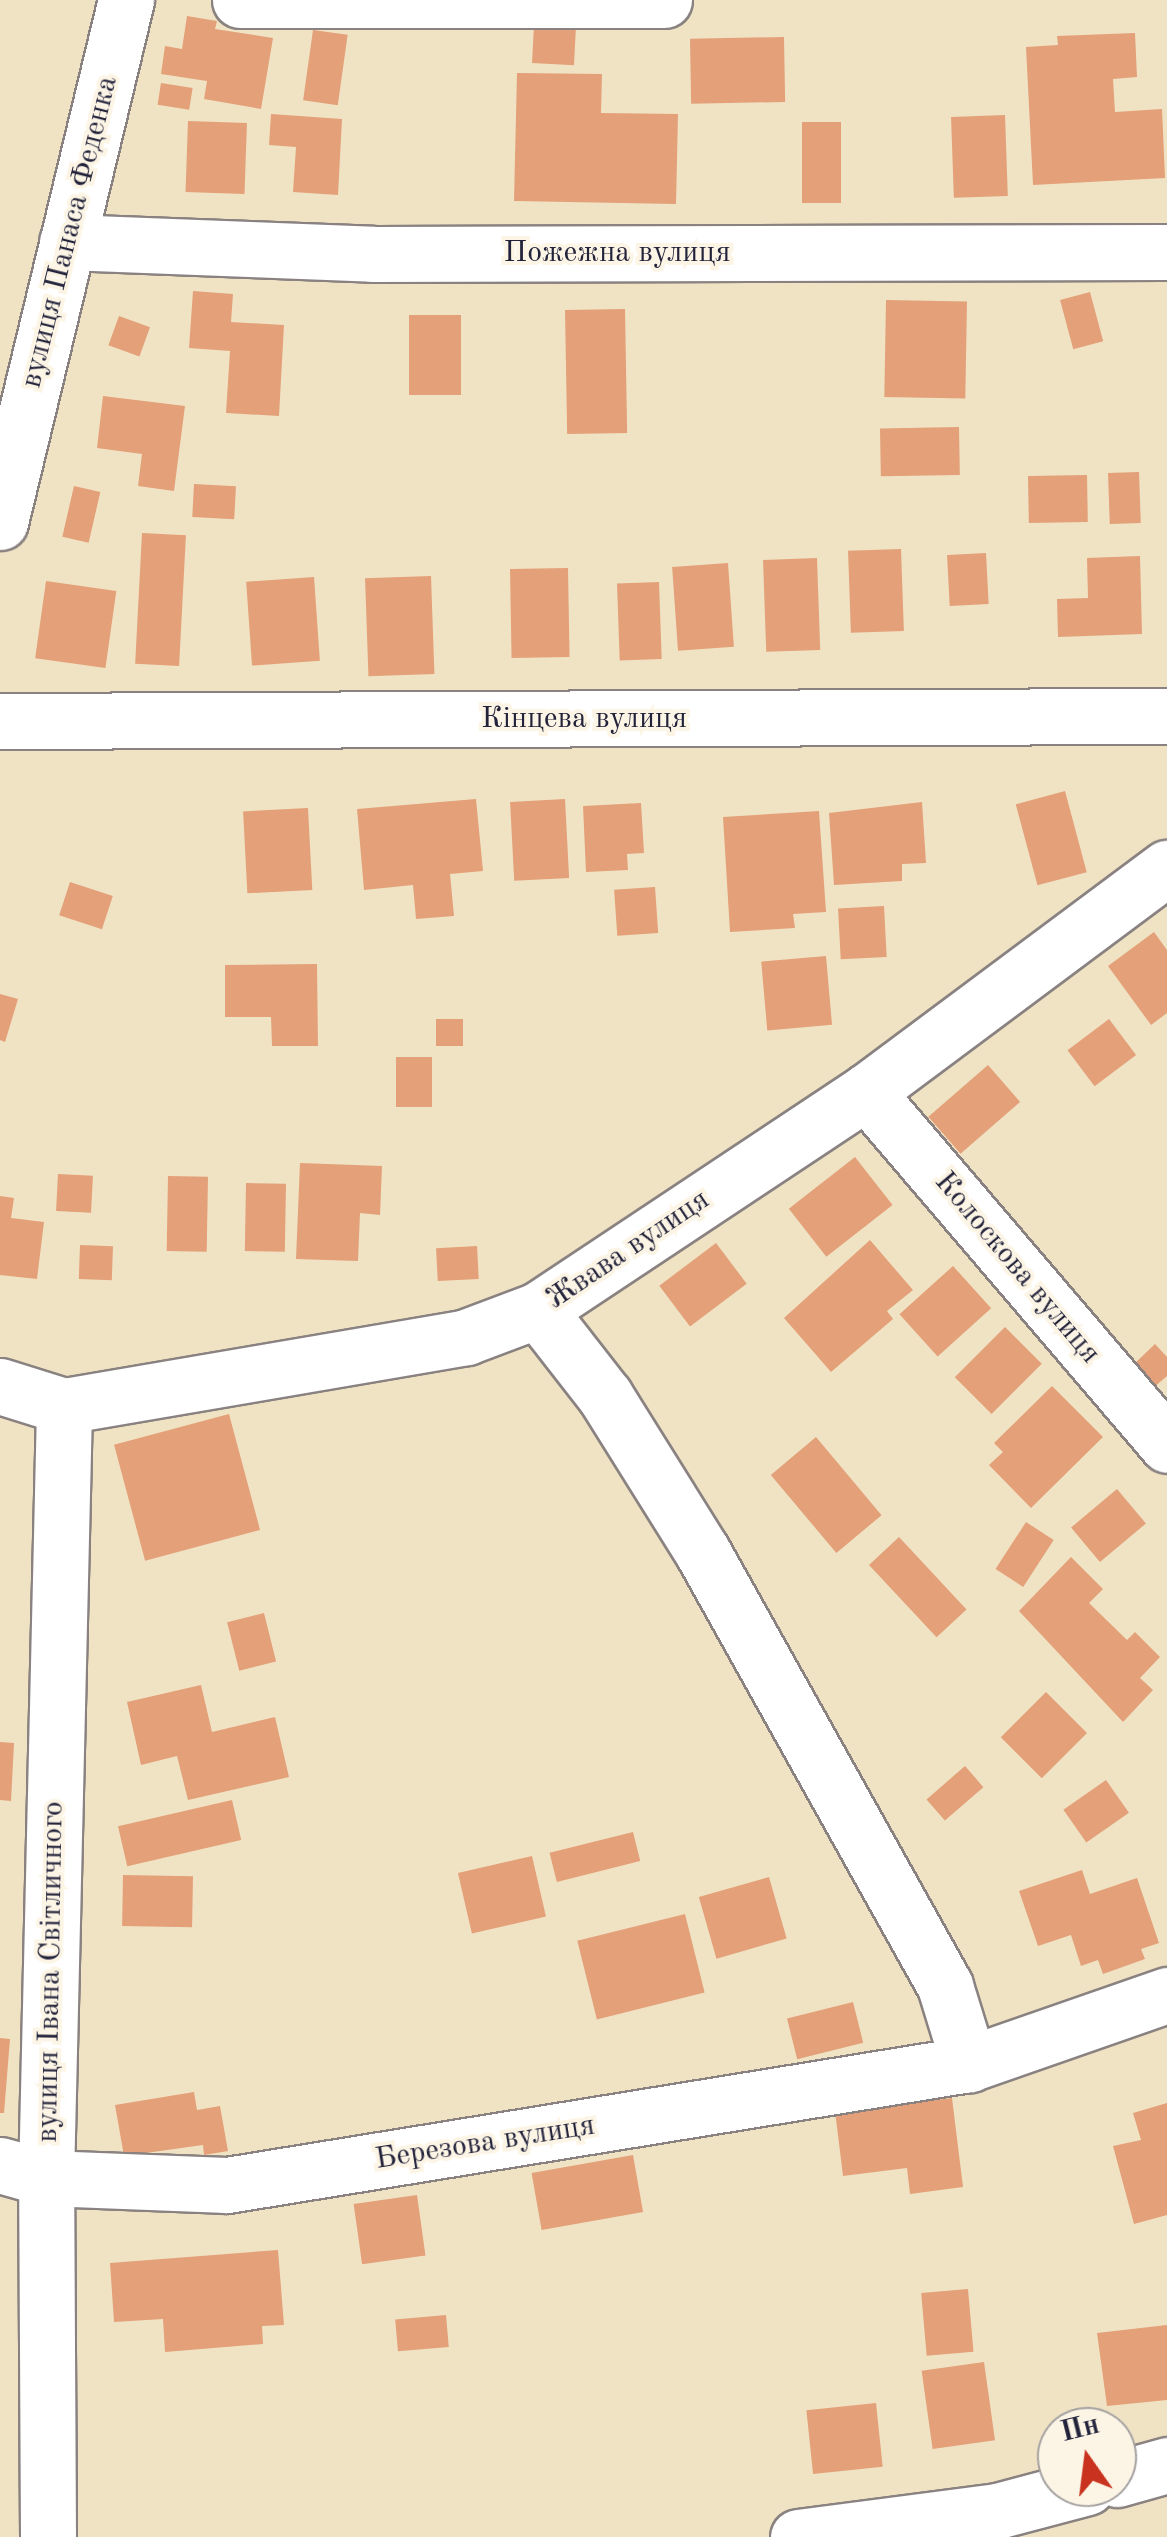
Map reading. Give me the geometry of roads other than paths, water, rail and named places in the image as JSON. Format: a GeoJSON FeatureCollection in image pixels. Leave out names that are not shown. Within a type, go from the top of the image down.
{"type":"FeatureCollection","features":[{"type":"Feature","properties":{"kind":"street","name":"вулиця Панаса Феденка"},"geometry":{"type":"LineString","coordinates":[[0,522],[126,0]]}},
{"type":"Feature","properties":{"kind":"street"},"geometry":{"type":"LineString","coordinates":[[240,0],[664,0]]}},
{"type":"Feature","properties":{"kind":"street","name":"Пожежна вулиця"},"geometry":{"type":"LineString","coordinates":[[67,242],[373,254],[1167,252]]}},
{"type":"Feature","properties":{"kind":"street","name":"Кінцева вулиця"},"geometry":{"type":"LineString","coordinates":[[0,722],[1167,716]]}},
{"type":"Feature","properties":{"kind":"street","name":"Жвава вулиця"},"geometry":{"type":"LineString","coordinates":[[0,1386],[64,1406],[466,1338],[538,1310],[866,1092],[1167,868]]}},
{"type":"Feature","properties":{"kind":"street","name":"Колоскова вулиця"},"geometry":{"type":"LineString","coordinates":[[866,1092],[1167,1444]]}},
{"type":"Feature","properties":{"kind":"street"},"geometry":{"type":"LineString","coordinates":[[538,1310],[605,1396],[702,1551],[945,1986],[968,2064]]}},
{"type":"Feature","properties":{"kind":"street","name":"вулиця Івана Світличного"},"geometry":{"type":"LineString","coordinates":[[48,2537],[23,2172],[64,1406]]}},
{"type":"Feature","properties":{"kind":"street","name":"Березова вулиця"},"geometry":{"type":"LineString","coordinates":[[23,2172],[226,2185],[968,2064],[1167,1995]]}},
{"type":"Feature","properties":{"kind":"street"},"geometry":{"type":"LineString","coordinates":[[1137,2478],[1167,2465]]}},
{"type":"Feature","properties":{"kind":"street"},"geometry":{"type":"LineString","coordinates":[[798,2537],[1037,2506]]}}]}
